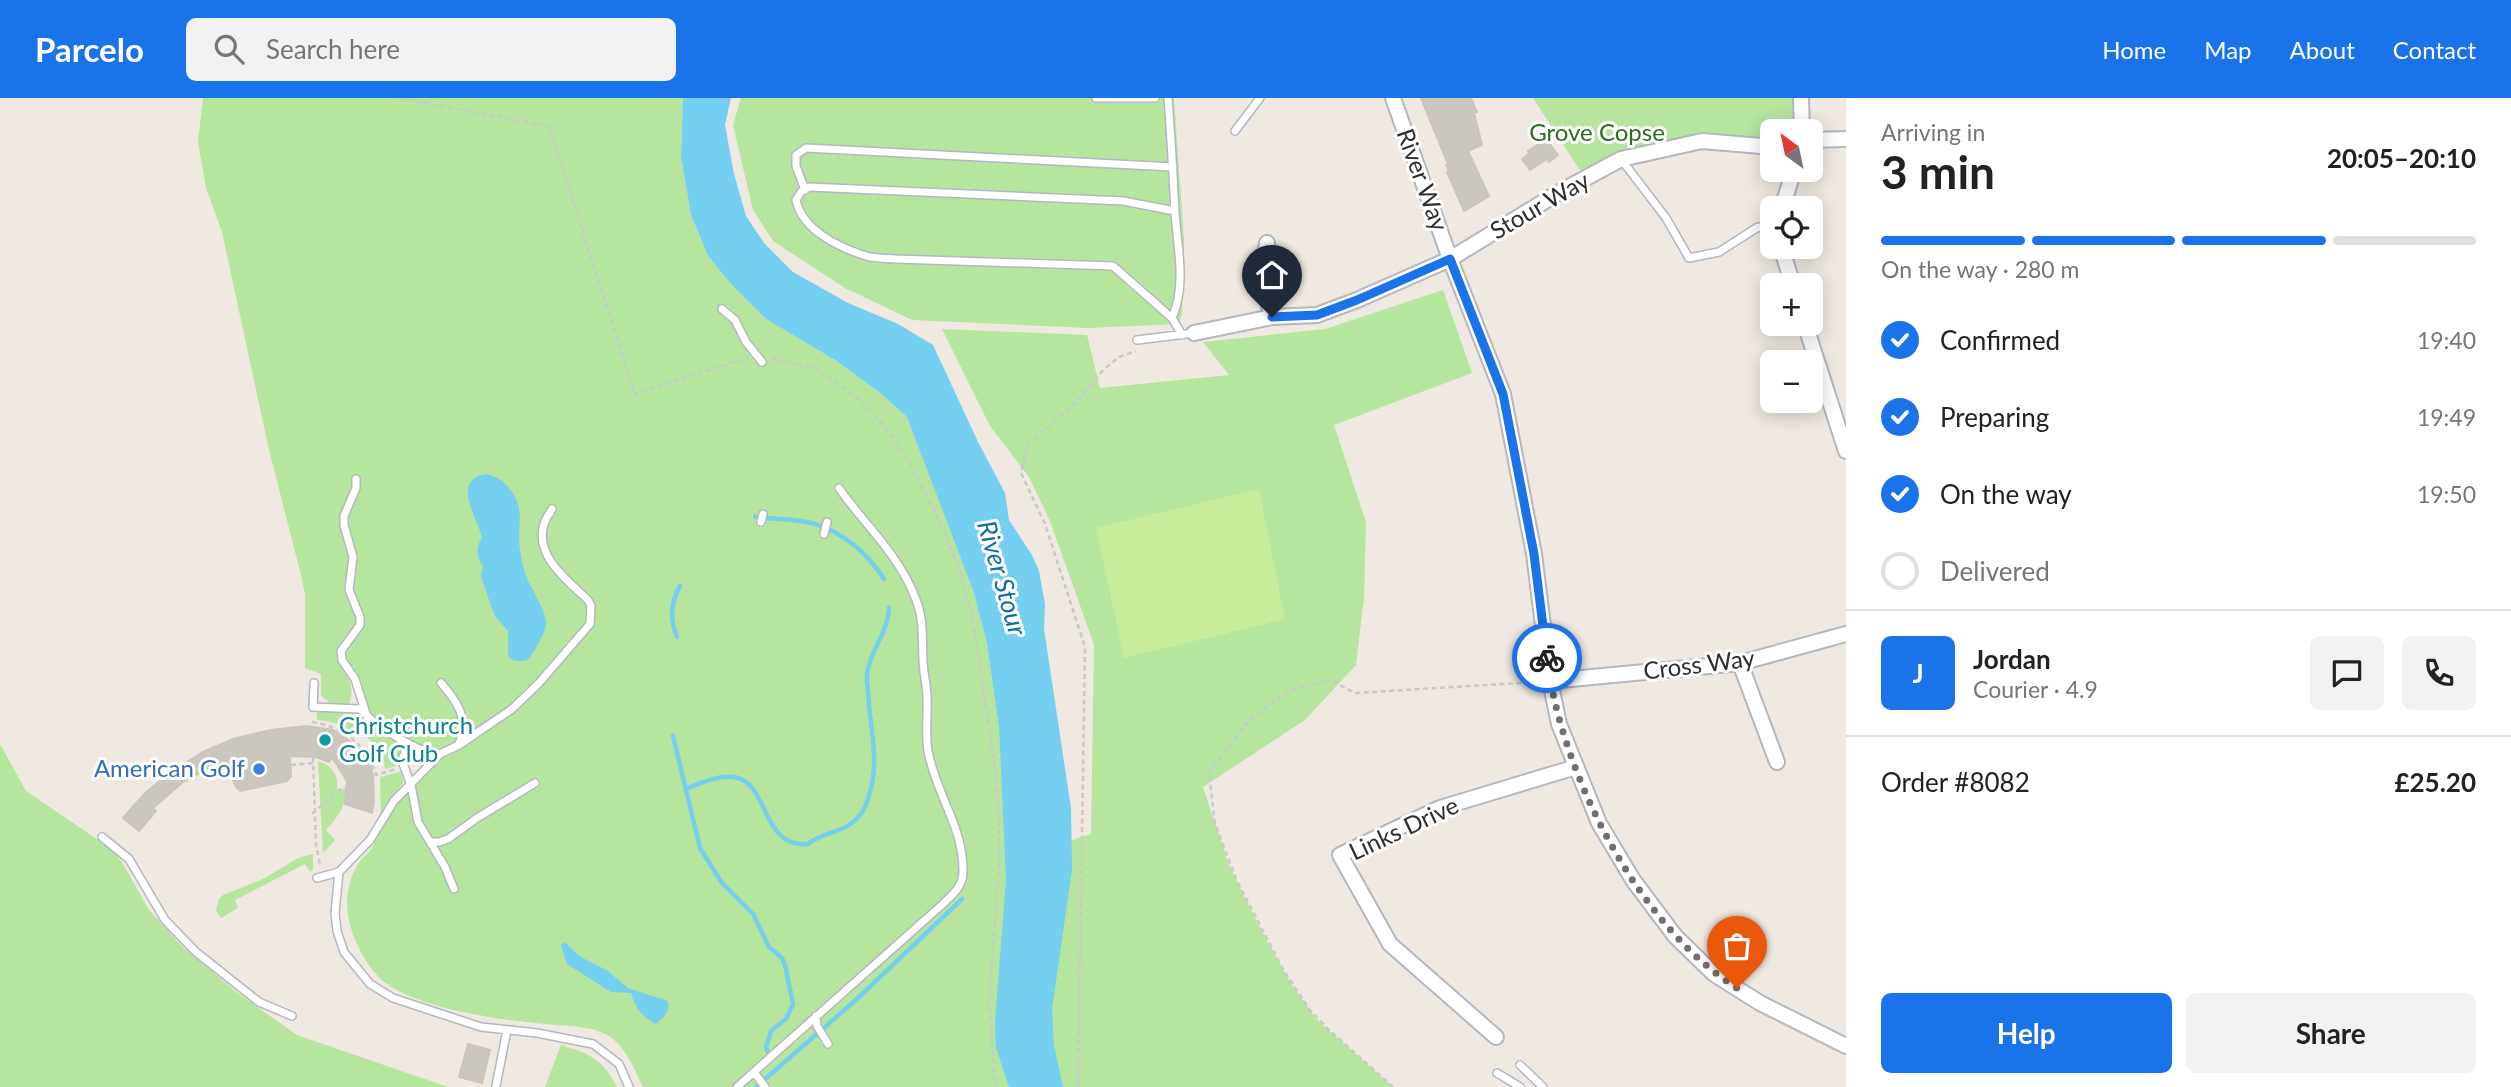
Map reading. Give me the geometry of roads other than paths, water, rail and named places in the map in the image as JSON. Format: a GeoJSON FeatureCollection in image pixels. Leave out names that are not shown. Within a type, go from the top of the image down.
{"type":"FeatureCollection","features":[{"type":"Feature","properties":{"kind":"street","name":"River Way"},"geometry":{"type":"LineString","coordinates":[[1393,98],[1450,259],[1503,394],[1534,554],[1550,681],[1559,724],[1599,823],[1633,880],[1675,936],[1714,974],[1760,1003],[1846,1046]]}},
{"type":"Feature","properties":{"kind":"street"},"geometry":{"type":"LineString","coordinates":[[1801,98],[1801,119]]}},
{"type":"Feature","properties":{"kind":"street"},"geometry":{"type":"LineString","coordinates":[[1824,140],[1846,139]]}},
{"type":"Feature","properties":{"kind":"street","name":"Stour Way"},"geometry":{"type":"LineString","coordinates":[[1188,334],[1272,317],[1317,315],[1357,300],[1450,259],[1558,193],[1621,159],[1702,141],[1760,146]]}},
{"type":"Feature","properties":{"kind":"street"},"geometry":{"type":"LineString","coordinates":[[1267,243],[1262,278],[1272,317]]}},
{"type":"Feature","properties":{"kind":"street"},"geometry":{"type":"LineString","coordinates":[[1809,336],[1846,451]]}},
{"type":"Feature","properties":{"kind":"street","name":"Cross Way"},"geometry":{"type":"LineString","coordinates":[[1550,681],[1740,663],[1846,634]]}},
{"type":"Feature","properties":{"kind":"street"},"geometry":{"type":"LineString","coordinates":[[1740,663],[1777,762]]}},
{"type":"Feature","properties":{"kind":"street","name":"Links Drive"},"geometry":{"type":"LineString","coordinates":[[1496,1037],[1390,944],[1340,855],[1440,808],[1576,767]]}},
{"type":"Feature","properties":{"kind":"lane"},"geometry":{"type":"LineString","coordinates":[[1096,98],[1155,98]]}},
{"type":"Feature","properties":{"kind":"lane"},"geometry":{"type":"LineString","coordinates":[[1168,98],[1175,211],[1181,250],[1176,309],[1172,318]]}},
{"type":"Feature","properties":{"kind":"lane"},"geometry":{"type":"LineString","coordinates":[[1235,131],[1261,98]]}},
{"type":"Feature","properties":{"kind":"lane"},"geometry":{"type":"LineString","coordinates":[[805,190],[796,166],[796,155],[806,148],[1173,167]]}},
{"type":"Feature","properties":{"kind":"lane"},"geometry":{"type":"LineString","coordinates":[[1621,159],[1666,218],[1689,258],[1719,251],[1760,227]]}},
{"type":"Feature","properties":{"kind":"lane"},"geometry":{"type":"LineString","coordinates":[[1175,211],[1123,201],[809,187],[796,200],[798,211],[805,222],[824,237],[864,256],[1113,266],[1188,334]]}},
{"type":"Feature","properties":{"kind":"lane"},"geometry":{"type":"LineString","coordinates":[[722,309],[735,320],[746,342],[761,360]]}},
{"type":"Feature","properties":{"kind":"lane"},"geometry":{"type":"LineString","coordinates":[[1137,340],[1188,334]]}},
{"type":"Feature","properties":{"kind":"lane"},"geometry":{"type":"LineString","coordinates":[[356,479],[356,488],[344,516],[344,525],[353,557],[349,590],[360,617],[360,625],[341,651],[342,660],[355,678],[367,717]]}},
{"type":"Feature","properties":{"kind":"lane"},"geometry":{"type":"LineString","coordinates":[[737,1087],[944,903],[961,886],[963,876],[962,845],[943,800],[928,751],[928,697],[920,609],[898,565],[839,488]]}},
{"type":"Feature","properties":{"kind":"lane"},"geometry":{"type":"LineString","coordinates":[[320,877],[340,872],[370,840],[394,801],[440,754],[459,745],[521,701],[562,659],[590,624],[591,606],[588,600],[555,570],[548,555],[543,538],[543,524],[552,509]]}},
{"type":"Feature","properties":{"kind":"lane"},"geometry":{"type":"LineString","coordinates":[[824,534],[827,522]]}},
{"type":"Feature","properties":{"kind":"lane"},"geometry":{"type":"LineString","coordinates":[[441,683],[461,710],[464,735],[459,745]]}},
{"type":"Feature","properties":{"kind":"lane"},"geometry":{"type":"LineString","coordinates":[[314,684],[313,707],[360,709],[378,726],[408,743],[431,754],[440,754]]}},
{"type":"Feature","properties":{"kind":"lane"},"geometry":{"type":"LineString","coordinates":[[408,743],[402,761],[411,785],[418,822],[454,889]]}},
{"type":"Feature","properties":{"kind":"lane"},"geometry":{"type":"LineString","coordinates":[[431,842],[448,839],[535,783]]}},
{"type":"Feature","properties":{"kind":"lane"},"geometry":{"type":"LineString","coordinates":[[102,837],[128,859],[165,920],[196,952],[259,1002],[292,1016]]}},
{"type":"Feature","properties":{"kind":"lane"},"geometry":{"type":"LineString","coordinates":[[340,872],[335,913],[337,932],[344,952],[370,984],[393,998],[481,1027],[593,1044],[619,1065],[629,1087]]}},
{"type":"Feature","properties":{"kind":"lane"},"geometry":{"type":"LineString","coordinates":[[816,1016],[817,1026],[828,1044]]}},
{"type":"Feature","properties":{"kind":"lane"},"geometry":{"type":"LineString","coordinates":[[496,1086],[507,1030]]}},
{"type":"Feature","properties":{"kind":"lane"},"geometry":{"type":"LineString","coordinates":[[1520,1065],[1543,1087]]}},
{"type":"Feature","properties":{"kind":"lane"},"geometry":{"type":"LineString","coordinates":[[754,1072],[765,1087]]}},
{"type":"Feature","properties":{"kind":"lane"},"geometry":{"type":"LineString","coordinates":[[1497,1073],[1520,1087]]}},
{"type":"Feature","properties":{"kind":"water","name":"River Stour"},"geometry":{"type":"Polygon","coordinates":[[[683,98],[731,98],[725,125],[734,174],[746,216],[764,243],[793,272],[848,303],[898,324],[933,345],[1005,493],[1009,520],[1039,571],[1045,604],[1044,629],[1071,808],[1072,870],[1052,1009],[1054,1045],[1063,1087],[1009,1087],[996,1048],[995,1022],[1006,880],[999,728],[987,644],[974,593],[907,417],[879,392],[835,360],[766,319],[708,256],[691,215],[681,157],[683,98]]]}},
{"type":"Feature","properties":{"kind":"water"},"geometry":{"type":"Polygon","coordinates":[[[485,474],[504,483],[517,501],[523,565],[546,619],[539,642],[529,659],[523,661],[516,661],[508,656],[508,631],[495,616],[481,576],[483,566],[478,551],[482,537],[468,492],[469,484],[485,474]]]}},
{"type":"Feature","properties":{"kind":"water"},"geometry":{"type":"Polygon","coordinates":[[[565,942],[579,956],[608,971],[628,988],[668,1001],[666,1014],[656,1024],[640,1012],[631,993],[611,992],[567,964],[561,945],[565,942]]]}},
{"type":"Feature","properties":{"kind":"waterway"},"geometry":{"type":"LineString","coordinates":[[755,517],[801,521],[825,528],[854,546],[871,561],[884,579]]}},
{"type":"Feature","properties":{"kind":"waterway"},"geometry":{"type":"LineString","coordinates":[[677,637],[672,611],[680,586]]}},
{"type":"Feature","properties":{"kind":"waterway"},"geometry":{"type":"LineString","coordinates":[[686,789],[718,778],[738,778],[756,793],[782,837],[793,843],[808,844],[854,822],[866,805],[873,779],[874,754],[867,674],[886,624],[889,608]]}},
{"type":"Feature","properties":{"kind":"waterway"},"geometry":{"type":"LineString","coordinates":[[673,736],[700,848],[722,883],[753,914],[769,947],[782,958],[785,965],[793,1004],[786,1019],[771,1031],[766,1047],[769,1055]]}},
{"type":"Feature","properties":{"kind":"waterway"},"geometry":{"type":"LineString","coordinates":[[756,1087],[857,999],[962,899]]}},
{"type":"Feature","properties":{"kind":"place","name":"Christchurch Golf Club"},"geometry":{"type":"Point","coordinates":[325,740]}},
{"type":"Feature","properties":{"kind":"place","name":"American Golf"},"geometry":{"type":"Point","coordinates":[259,769]}},
{"type":"Feature","properties":{"kind":"park label","name":"Grove Copse"},"geometry":{"type":"Point","coordinates":[1597,133]}}]}
